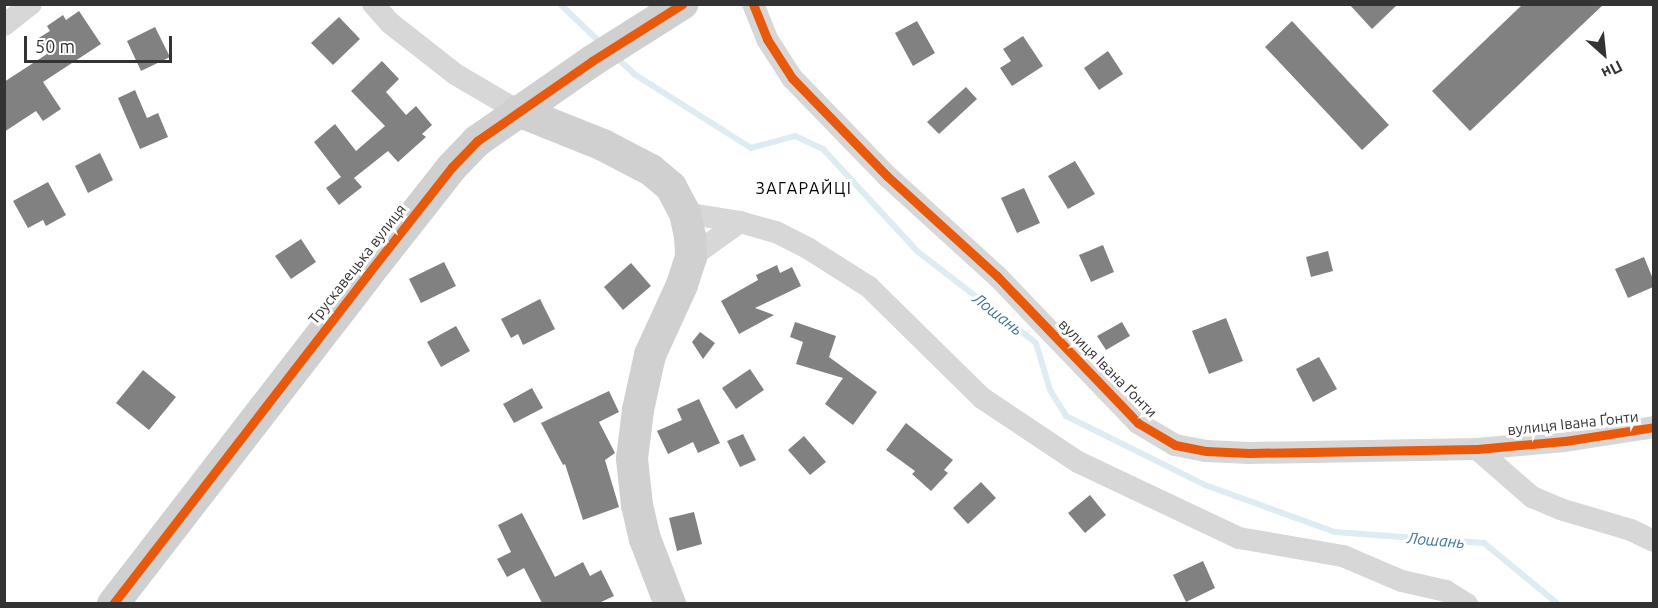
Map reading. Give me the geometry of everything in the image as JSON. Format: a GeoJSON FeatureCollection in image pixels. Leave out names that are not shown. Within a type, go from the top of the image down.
{"type":"FeatureCollection","features":[{"type":"Feature","properties":{"kind":"main road","name":"Трускавецька вулиця"},"geometry":{"type":"LineString","coordinates":[[112,603],[452,167],[477,141],[518,111],[682,4]]}},
{"type":"Feature","properties":{"kind":"main road"},"geometry":{"type":"LineString","coordinates":[[518,111],[603,145],[651,170],[671,187],[685,213],[690,236],[691,257],[682,285],[650,355],[638,410],[632,459],[637,505],[645,539],[670,603]]}},
{"type":"Feature","properties":{"kind":"street"},"geometry":{"type":"LineString","coordinates":[[4,25],[31,4]]}},
{"type":"Feature","properties":{"kind":"street"},"geometry":{"type":"LineString","coordinates":[[373,4],[390,23],[455,75],[518,111]]}},
{"type":"Feature","properties":{"kind":"street","name":"вулиця Івана Ґонти"},"geometry":{"type":"LineString","coordinates":[[753,4],[767,39],[792,78],[886,176],[997,276],[1138,423],[1175,445],[1206,451],[1249,453],[1477,449],[1564,441],[1653,428]]}},
{"type":"Feature","properties":{"kind":"street"},"geometry":{"type":"LineString","coordinates":[[685,213],[740,222],[776,232],[810,249],[869,287],[982,398],[1078,462],[1239,538],[1342,556],[1402,581],[1446,591],[1467,603]]}},
{"type":"Feature","properties":{"kind":"street"},"geometry":{"type":"LineString","coordinates":[[691,257],[740,222]]}},
{"type":"Feature","properties":{"kind":"street"},"geometry":{"type":"LineString","coordinates":[[1477,449],[1532,498],[1560,509],[1631,530],[1653,541]]}},
{"type":"Feature","properties":{"kind":"building"},"geometry":{"type":"Polygon","coordinates":[[[1349,4],[1398,4],[1372,29],[1349,4]]]}},
{"type":"Feature","properties":{"kind":"building"},"geometry":{"type":"Polygon","coordinates":[[[1523,4],[1604,4],[1470,131],[1432,91],[1523,4]]]}},
{"type":"Feature","properties":{"kind":"building"},"geometry":{"type":"Polygon","coordinates":[[[79,11],[101,44],[43,82],[61,109],[43,121],[36,111],[4,132],[4,82],[47,54],[37,39],[50,31],[47,26],[63,15],[66,20],[79,11]]]}},
{"type":"Feature","properties":{"kind":"building"},"geometry":{"type":"Polygon","coordinates":[[[339,17],[360,39],[333,65],[311,43],[339,17]]]}},
{"type":"Feature","properties":{"kind":"building"},"geometry":{"type":"Polygon","coordinates":[[[917,21],[935,53],[913,66],[895,33],[917,21]]]}},
{"type":"Feature","properties":{"kind":"building"},"geometry":{"type":"Polygon","coordinates":[[[1292,21],[1389,125],[1362,150],[1265,47],[1292,21]]]}},
{"type":"Feature","properties":{"kind":"building"},"geometry":{"type":"Polygon","coordinates":[[[155,27],[170,57],[141,71],[127,41],[155,27]]]}},
{"type":"Feature","properties":{"kind":"building"},"geometry":{"type":"Polygon","coordinates":[[[1023,36],[1043,66],[1012,86],[1000,68],[1011,61],[1003,49],[1023,36]]]}},
{"type":"Feature","properties":{"kind":"building"},"geometry":{"type":"Polygon","coordinates":[[[1108,51],[1123,74],[1099,90],[1084,68],[1108,51]]]}},
{"type":"Feature","properties":{"kind":"building"},"geometry":{"type":"Polygon","coordinates":[[[382,61],[399,79],[386,92],[406,115],[416,106],[432,125],[422,134],[426,137],[398,162],[388,151],[354,178],[362,187],[339,205],[326,188],[341,177],[314,142],[335,124],[356,151],[385,126],[351,91],[382,61]]]}},
{"type":"Feature","properties":{"kind":"building"},"geometry":{"type":"Polygon","coordinates":[[[966,87],[977,99],[939,134],[927,122],[966,87]]]}},
{"type":"Feature","properties":{"kind":"building"},"geometry":{"type":"Polygon","coordinates":[[[135,90],[147,118],[158,113],[168,137],[140,149],[118,98],[135,90]]]}},
{"type":"Feature","properties":{"kind":"building"},"geometry":{"type":"Polygon","coordinates":[[[100,153],[113,180],[88,193],[75,166],[100,153]]]}},
{"type":"Feature","properties":{"kind":"building"},"geometry":{"type":"Polygon","coordinates":[[[1075,161],[1095,194],[1068,209],[1048,176],[1075,161]]]}},
{"type":"Feature","properties":{"kind":"building"},"geometry":{"type":"Polygon","coordinates":[[[48,182],[66,215],[46,226],[43,220],[28,228],[13,201],[48,182]]]}},
{"type":"Feature","properties":{"kind":"building"},"geometry":{"type":"Polygon","coordinates":[[[1024,188],[1040,223],[1017,233],[1001,198],[1024,188]]]}},
{"type":"Feature","properties":{"kind":"building"},"geometry":{"type":"Polygon","coordinates":[[[301,239],[316,262],[291,279],[275,256],[301,239]]]}},
{"type":"Feature","properties":{"kind":"building"},"geometry":{"type":"Polygon","coordinates":[[[1103,245],[1114,272],[1091,282],[1079,255],[1103,245]]]}},
{"type":"Feature","properties":{"kind":"building"},"geometry":{"type":"Polygon","coordinates":[[[1328,251],[1333,271],[1311,277],[1306,257],[1328,251]]]}},
{"type":"Feature","properties":{"kind":"building"},"geometry":{"type":"Polygon","coordinates":[[[1644,257],[1653,279],[1653,287],[1628,298],[1615,269],[1644,257]]]}},
{"type":"Feature","properties":{"kind":"building"},"geometry":{"type":"Polygon","coordinates":[[[444,262],[456,286],[421,303],[409,279],[444,262]]]}},
{"type":"Feature","properties":{"kind":"building"},"geometry":{"type":"Polygon","coordinates":[[[631,263],[651,286],[623,310],[604,287],[631,263]]]}},
{"type":"Feature","properties":{"kind":"building"},"geometry":{"type":"Polygon","coordinates":[[[777,265],[780,273],[792,267],[801,286],[755,308],[774,315],[739,334],[721,301],[758,280],[756,275],[777,265]]]}},
{"type":"Feature","properties":{"kind":"building"},"geometry":{"type":"Polygon","coordinates":[[[540,299],[555,329],[523,345],[518,334],[511,338],[501,319],[540,299]]]}},
{"type":"Feature","properties":{"kind":"building"},"geometry":{"type":"Polygon","coordinates":[[[1226,318],[1243,361],[1209,374],[1192,331],[1226,318]]]}},
{"type":"Feature","properties":{"kind":"building"},"geometry":{"type":"Polygon","coordinates":[[[795,322],[836,336],[829,357],[877,392],[853,425],[825,404],[843,378],[796,364],[803,342],[790,337],[795,322]]]}},
{"type":"Feature","properties":{"kind":"building"},"geometry":{"type":"Polygon","coordinates":[[[1122,322],[1130,336],[1106,350],[1097,336],[1122,322]]]}},
{"type":"Feature","properties":{"kind":"building"},"geometry":{"type":"Polygon","coordinates":[[[456,326],[470,351],[441,367],[427,342],[456,326]]]}},
{"type":"Feature","properties":{"kind":"building"},"geometry":{"type":"Polygon","coordinates":[[[700,332],[715,343],[703,359],[692,342],[700,332]]]}},
{"type":"Feature","properties":{"kind":"building"},"geometry":{"type":"Polygon","coordinates":[[[1319,357],[1337,389],[1313,402],[1296,369],[1319,357]]]}},
{"type":"Feature","properties":{"kind":"building"},"geometry":{"type":"Polygon","coordinates":[[[750,369],[764,390],[736,409],[722,388],[750,369]]]}},
{"type":"Feature","properties":{"kind":"building"},"geometry":{"type":"Polygon","coordinates":[[[143,370],[176,397],[149,430],[116,403],[143,370]]]}},
{"type":"Feature","properties":{"kind":"building"},"geometry":{"type":"Polygon","coordinates":[[[532,388],[543,408],[514,423],[503,404],[532,388]]]}},
{"type":"Feature","properties":{"kind":"building"},"geometry":{"type":"Polygon","coordinates":[[[609,391],[619,412],[599,422],[615,453],[605,460],[619,507],[583,520],[565,464],[563,465],[541,423],[609,391]]]}},
{"type":"Feature","properties":{"kind":"building"},"geometry":{"type":"Polygon","coordinates":[[[699,399],[720,443],[698,453],[693,442],[668,454],[657,431],[682,420],[677,409],[699,399]]]}},
{"type":"Feature","properties":{"kind":"building"},"geometry":{"type":"Polygon","coordinates":[[[906,423],[953,460],[944,470],[948,473],[931,491],[912,474],[915,471],[886,450],[906,423]]]}},
{"type":"Feature","properties":{"kind":"building"},"geometry":{"type":"Polygon","coordinates":[[[743,434],[756,460],[740,467],[727,441],[743,434]]]}},
{"type":"Feature","properties":{"kind":"building"},"geometry":{"type":"Polygon","coordinates":[[[804,436],[826,462],[810,475],[788,450],[804,436]]]}},
{"type":"Feature","properties":{"kind":"building"},"geometry":{"type":"Polygon","coordinates":[[[981,482],[996,498],[968,524],[953,508],[981,482]]]}},
{"type":"Feature","properties":{"kind":"building"},"geometry":{"type":"Polygon","coordinates":[[[1090,495],[1106,515],[1085,533],[1068,513],[1090,495]]]}},
{"type":"Feature","properties":{"kind":"building"},"geometry":{"type":"Polygon","coordinates":[[[694,512],[702,544],[677,551],[669,518],[694,512]]]}},
{"type":"Feature","properties":{"kind":"building"},"geometry":{"type":"Polygon","coordinates":[[[522,513],[555,577],[583,562],[590,576],[601,570],[614,596],[599,603],[542,603],[524,568],[507,577],[497,559],[511,552],[498,525],[522,513]]]}},
{"type":"Feature","properties":{"kind":"building"},"geometry":{"type":"Polygon","coordinates":[[[1203,561],[1215,588],[1186,602],[1173,575],[1203,561]]]}},
{"type":"Feature","properties":{"kind":"waterway","name":"Лошань"},"geometry":{"type":"LineString","coordinates":[[560,4],[601,43]]}},
{"type":"Feature","properties":{"kind":"waterway","name":"Лошань"},"geometry":{"type":"LineString","coordinates":[[615,56],[634,74],[751,148],[795,136],[823,149],[917,251],[1036,343],[1050,390],[1066,416],[1205,485],[1335,532],[1484,543],[1558,604]]}},
{"type":"Feature","properties":{"kind":"cycle path"},"geometry":{"type":"LineString","coordinates":[[113,604],[452,167],[477,141],[592,61],[682,4]]}},
{"type":"Feature","properties":{"kind":"cycle path"},"geometry":{"type":"LineString","coordinates":[[753,4],[767,39],[792,78],[887,176],[997,276],[1138,423],[1175,445],[1206,451],[1249,453],[1477,449],[1565,441],[1654,427]]}},
{"type":"Feature","properties":{"kind":"district","name":"ЗАГАРАЙЦІ"},"geometry":{"type":"Point","coordinates":[804,188]}}]}
